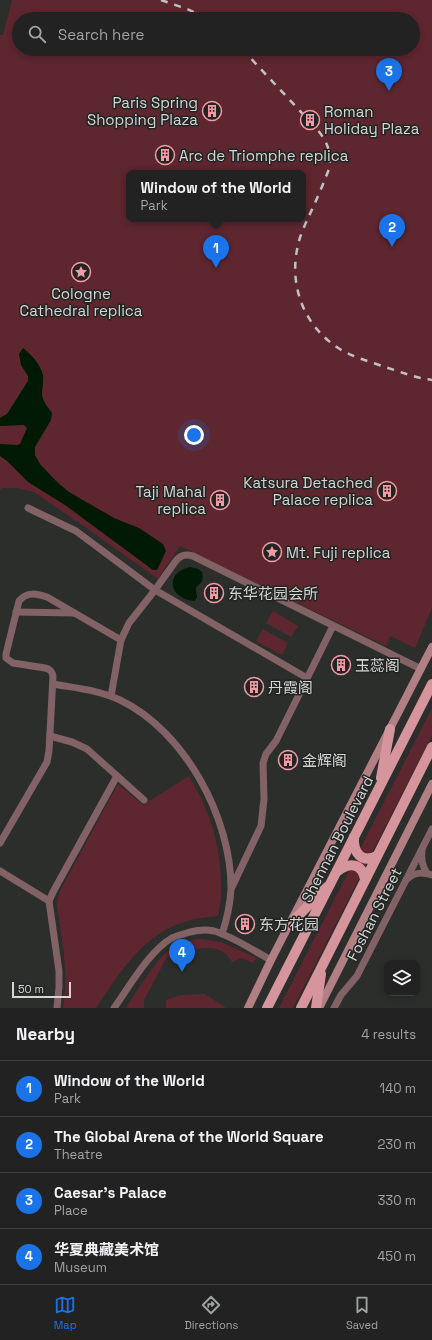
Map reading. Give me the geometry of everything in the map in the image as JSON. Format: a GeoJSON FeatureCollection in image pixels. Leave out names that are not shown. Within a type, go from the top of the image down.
{"type":"FeatureCollection","features":[{"type":"Feature","properties":{"kind":"main road"},"geometry":{"type":"LineString","coordinates":[[248,1008],[271,960],[432,647]]}},
{"type":"Feature","properties":{"kind":"main road","name":"Shennan Boulevard"},"geometry":{"type":"LineString","coordinates":[[267,1008],[432,684]]}},
{"type":"Feature","properties":{"kind":"main road"},"geometry":{"type":"LineString","coordinates":[[378,790],[390,729]]}},
{"type":"Feature","properties":{"kind":"main road"},"geometry":{"type":"LineString","coordinates":[[301,1008],[432,747]]}},
{"type":"Feature","properties":{"kind":"main road"},"geometry":{"type":"LineString","coordinates":[[319,1008],[432,784]]}},
{"type":"Feature","properties":{"kind":"main road"},"geometry":{"type":"LineString","coordinates":[[354,837],[355,848],[360,856],[369,858],[377,856]]}},
{"type":"Feature","properties":{"kind":"main road"},"geometry":{"type":"LineString","coordinates":[[289,925],[346,866],[355,866],[362,871],[365,879]]}},
{"type":"Feature","properties":{"kind":"main road"},"geometry":{"type":"LineString","coordinates":[[316,1008],[323,964]]}},
{"type":"Feature","properties":{"kind":"street"},"geometry":{"type":"LineString","coordinates":[[28,508],[76,531],[155,590],[307,678]]}},
{"type":"Feature","properties":{"kind":"street"},"geometry":{"type":"LineString","coordinates":[[111,696],[122,640],[129,623],[178,558],[187,555],[421,669]]}},
{"type":"Feature","properties":{"kind":"street"},"geometry":{"type":"LineString","coordinates":[[0,843],[46,762],[50,736],[53,684],[52,672],[50,669],[13,663],[6,658],[19,600],[30,594],[38,594],[47,597],[122,640]]}},
{"type":"Feature","properties":{"kind":"street"},"geometry":{"type":"LineString","coordinates":[[16,612],[74,613]]}},
{"type":"Feature","properties":{"kind":"street"},"geometry":{"type":"LineString","coordinates":[[231,889],[261,826],[264,799],[263,763],[266,754],[276,741],[333,626]]}},
{"type":"Feature","properties":{"kind":"street"},"geometry":{"type":"LineString","coordinates":[[53,684],[90,690],[111,696],[140,711],[164,730],[178,746],[207,793],[219,822],[228,858],[231,889],[229,907],[222,934]]}},
{"type":"Feature","properties":{"kind":"street"},"geometry":{"type":"LineString","coordinates":[[50,736],[80,745],[87,749],[144,800]]}},
{"type":"Feature","properties":{"kind":"street"},"geometry":{"type":"LineString","coordinates":[[56,1008],[59,987],[59,971],[49,902],[117,776]]}},
{"type":"Feature","properties":{"kind":"street","name":"Foshan Street"},"geometry":{"type":"LineString","coordinates":[[334,1008],[343,991],[354,980],[360,970],[432,829]]}},
{"type":"Feature","properties":{"kind":"street"},"geometry":{"type":"LineString","coordinates":[[422,848],[421,858],[423,867],[429,874]]}},
{"type":"Feature","properties":{"kind":"street"},"geometry":{"type":"LineString","coordinates":[[0,872],[49,902]]}},
{"type":"Feature","properties":{"kind":"street"},"geometry":{"type":"LineString","coordinates":[[406,881],[412,874],[429,874]]}},
{"type":"Feature","properties":{"kind":"street"},"geometry":{"type":"LineString","coordinates":[[114,1008],[144,966],[162,945],[172,938],[185,933],[203,930],[222,934],[271,960]]}},
{"type":"Feature","properties":{"kind":"shaded area"},"geometry":{"type":"Polygon","coordinates":[[[12,0],[432,0],[432,608],[415,648],[390,636],[386,646],[180,546],[158,579],[34,492],[17,488],[2,488],[0,490],[0,35],[3,35],[12,0]]]}},
{"type":"Feature","properties":{"kind":"shaded area"},"geometry":{"type":"Polygon","coordinates":[[[23,348],[35,360],[42,371],[42,397],[52,413],[51,420],[35,447],[35,455],[40,464],[69,492],[114,518],[139,528],[163,544],[166,551],[157,570],[153,570],[65,505],[28,482],[0,456],[0,444],[20,444],[27,428],[24,425],[0,426],[0,418],[7,414],[28,381],[28,376],[21,365],[19,354],[23,348]]]}},
{"type":"Feature","properties":{"kind":"shaded area"},"geometry":{"type":"Polygon","coordinates":[[[190,567],[198,569],[202,572],[203,577],[196,588],[197,597],[195,601],[180,596],[175,591],[173,586],[173,580],[176,575],[181,570],[190,567]]]}},
{"type":"Feature","properties":{"kind":"shaded area"},"geometry":{"type":"Polygon","coordinates":[[[273,611],[298,626],[291,637],[266,623],[273,611]]]}},
{"type":"Feature","properties":{"kind":"shaded area"},"geometry":{"type":"Polygon","coordinates":[[[263,629],[288,643],[282,655],[256,641],[263,629]]]}},
{"type":"Feature","properties":{"kind":"shaded area"},"geometry":{"type":"Polygon","coordinates":[[[432,708],[432,735],[293,1008],[279,1008],[432,708]]]}},
{"type":"Feature","properties":{"kind":"shaded area"},"geometry":{"type":"Polygon","coordinates":[[[189,776],[210,819],[216,840],[220,862],[221,884],[221,900],[218,916],[188,921],[172,927],[158,935],[134,956],[114,981],[96,1008],[63,1008],[65,995],[65,969],[57,906],[58,897],[62,887],[118,784],[143,805],[189,776]]]}},
{"type":"Feature","properties":{"kind":"shaded area"},"geometry":{"type":"Polygon","coordinates":[[[200,939],[221,942],[257,958],[253,963],[241,958],[232,962],[226,954],[220,950],[205,948],[189,950],[167,957],[144,1000],[144,1008],[126,1008],[148,974],[169,950],[176,945],[191,940],[200,939]]]}},
{"type":"Feature","properties":{"kind":"shaded area"},"geometry":{"type":"Polygon","coordinates":[[[205,994],[226,1008],[166,1008],[166,1000],[181,995],[205,994]]]}},
{"type":"Feature","properties":{"kind":"railway"},"geometry":{"type":"LineString","coordinates":[[161,0],[194,12]]}},
{"type":"Feature","properties":{"kind":"railway"},"geometry":{"type":"LineString","coordinates":[[249,56],[316,128],[328,147],[330,157],[329,169],[301,234],[296,261],[295,276],[298,291],[302,306],[309,319],[330,342],[343,351],[408,375],[432,380]]}},
{"type":"Feature","properties":{"kind":"place","name":"Caesar's Palace"},"geometry":{"type":"Point","coordinates":[389,91]}},
{"type":"Feature","properties":{"kind":"place","name":"Paris Spring Shopping Plaza"},"geometry":{"type":"Point","coordinates":[212,111]}},
{"type":"Feature","properties":{"kind":"place","name":"Roman Holiday Plaza"},"geometry":{"type":"Point","coordinates":[310,120]}},
{"type":"Feature","properties":{"kind":"place","name":"Arc de Triomphe replica"},"geometry":{"type":"Point","coordinates":[165,155]}},
{"type":"Feature","properties":{"kind":"place","name":"The Global Arena of the World Square"},"geometry":{"type":"Point","coordinates":[392,247]}},
{"type":"Feature","properties":{"kind":"place","name":"Window of the World"},"geometry":{"type":"Point","coordinates":[216,268]}},
{"type":"Feature","properties":{"kind":"place","name":"Cologne Cathedral replica"},"geometry":{"type":"Point","coordinates":[81,272]}},
{"type":"Feature","properties":{"kind":"place","name":"Katsura Detached Palace replica"},"geometry":{"type":"Point","coordinates":[387,491]}},
{"type":"Feature","properties":{"kind":"place","name":"Taji Mahal replica"},"geometry":{"type":"Point","coordinates":[220,500]}},
{"type":"Feature","properties":{"kind":"place","name":"Mt. Fuji replica"},"geometry":{"type":"Point","coordinates":[272,552]}},
{"type":"Feature","properties":{"kind":"place","name":"东华花园会所"},"geometry":{"type":"Point","coordinates":[214,593]}},
{"type":"Feature","properties":{"kind":"place","name":"玉蕊阁"},"geometry":{"type":"Point","coordinates":[341,665]}},
{"type":"Feature","properties":{"kind":"place","name":"丹霞阁"},"geometry":{"type":"Point","coordinates":[254,687]}},
{"type":"Feature","properties":{"kind":"place","name":"金辉阁"},"geometry":{"type":"Point","coordinates":[288,760]}},
{"type":"Feature","properties":{"kind":"place","name":"东方花园"},"geometry":{"type":"Point","coordinates":[245,924]}},
{"type":"Feature","properties":{"kind":"place","name":"华夏典藏美术馆"},"geometry":{"type":"Point","coordinates":[182,972]}}]}
